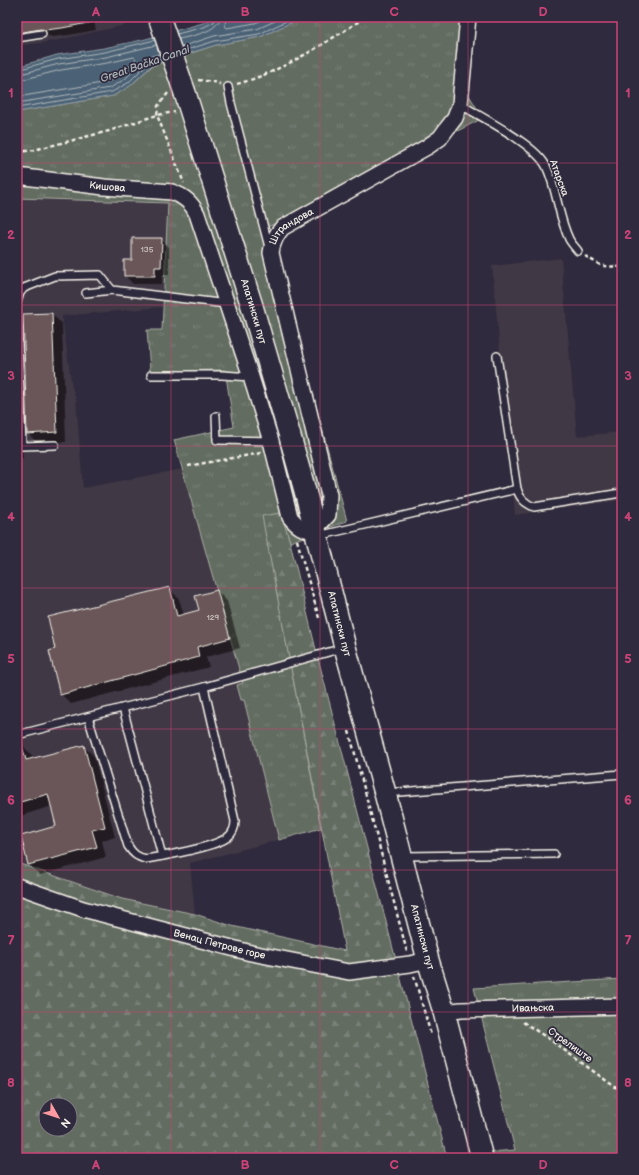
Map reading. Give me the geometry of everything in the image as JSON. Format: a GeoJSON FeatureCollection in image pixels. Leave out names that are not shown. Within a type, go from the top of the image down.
{"type":"FeatureCollection","features":[{"type":"Feature","properties":{"kind":"main road","name":"Апатински пут"},"geometry":{"type":"LineString","coordinates":[[159,17],[252,306],[307,498],[345,647],[482,1158]]}},
{"type":"Feature","properties":{"kind":"street","name":"Штрандова"},"geometry":{"type":"LineString","coordinates":[[315,533],[328,515],[329,495],[270,253],[272,244],[276,235],[282,228],[427,147],[440,138],[455,118],[460,104],[468,17]]}},
{"type":"Feature","properties":{"kind":"street","name":"Кишова"},"geometry":{"type":"LineString","coordinates":[[17,176],[104,187],[172,192],[181,195],[193,206]]}},
{"type":"Feature","properties":{"kind":"street"},"geometry":{"type":"LineString","coordinates":[[193,206],[198,214],[251,377],[272,446],[290,517],[305,530],[315,533]]}},
{"type":"Feature","properties":{"kind":"street","name":"Венац Петрове горе"},"geometry":{"type":"LineString","coordinates":[[17,886],[82,909],[228,947],[349,972],[428,960]]}},
{"type":"Feature","properties":{"kind":"street","name":"Ивањска"},"geometry":{"type":"LineString","coordinates":[[444,1012],[461,1010],[622,1006]]}},
{"type":"Feature","properties":{"kind":"lane"},"geometry":{"type":"LineString","coordinates":[[17,38],[42,34]]}},
{"type":"Feature","properties":{"kind":"lane"},"geometry":{"type":"LineString","coordinates":[[228,87],[270,253]]}},
{"type":"Feature","properties":{"kind":"lane","name":"Атарска"},"geometry":{"type":"LineString","coordinates":[[460,104],[529,146],[539,156],[551,179],[569,240],[578,251]]}},
{"type":"Feature","properties":{"kind":"lane"},"geometry":{"type":"LineString","coordinates":[[17,302],[24,288],[55,276],[100,275],[112,290]]}},
{"type":"Feature","properties":{"kind":"lane"},"geometry":{"type":"LineString","coordinates":[[86,293],[112,290],[227,304]]}},
{"type":"Feature","properties":{"kind":"lane"},"geometry":{"type":"LineString","coordinates":[[17,319],[22,446],[55,445]]}},
{"type":"Feature","properties":{"kind":"lane"},"geometry":{"type":"LineString","coordinates":[[497,356],[516,490],[520,497],[527,504],[534,507],[621,493]]}},
{"type":"Feature","properties":{"kind":"lane"},"geometry":{"type":"LineString","coordinates":[[151,375],[222,375],[251,377]]}},
{"type":"Feature","properties":{"kind":"lane"},"geometry":{"type":"LineString","coordinates":[[216,416],[217,440],[272,446]]}},
{"type":"Feature","properties":{"kind":"lane"},"geometry":{"type":"LineString","coordinates":[[315,533],[516,490]]}},
{"type":"Feature","properties":{"kind":"lane"},"geometry":{"type":"LineString","coordinates":[[17,735],[204,687],[345,647]]}},
{"type":"Feature","properties":{"kind":"lane"},"geometry":{"type":"LineString","coordinates":[[88,717],[128,846],[132,853],[146,859],[215,844],[229,836],[235,826],[235,821],[204,687]]}},
{"type":"Feature","properties":{"kind":"lane"},"geometry":{"type":"LineString","coordinates":[[123,708],[162,856]]}},
{"type":"Feature","properties":{"kind":"lane"},"geometry":{"type":"LineString","coordinates":[[385,793],[622,774]]}},
{"type":"Feature","properties":{"kind":"lane"},"geometry":{"type":"LineString","coordinates":[[401,856],[554,854]]}},
{"type":"Feature","properties":{"kind":"path"},"geometry":{"type":"LineString","coordinates":[[193,206],[157,115],[158,106],[164,97],[198,80],[214,82],[228,87],[254,79],[307,54],[365,17]]}},
{"type":"Feature","properties":{"kind":"path"},"geometry":{"type":"LineString","coordinates":[[17,152],[34,150],[109,131],[157,115]]}},
{"type":"Feature","properties":{"kind":"path"},"geometry":{"type":"LineString","coordinates":[[578,251],[602,266],[622,267]]}},
{"type":"Feature","properties":{"kind":"path"},"geometry":{"type":"LineString","coordinates":[[188,466],[272,446]]}},
{"type":"Feature","properties":{"kind":"path","name":"Стрелиште"},"geometry":{"type":"LineString","coordinates":[[513,1009],[522,1021],[549,1038],[615,1087],[622,1089]]}},
{"type":"Feature","properties":{"kind":"shaded area"},"geometry":{"type":"Polygon","coordinates":[[[17,17],[124,17],[126,25],[54,41],[17,46],[17,17]]]}},
{"type":"Feature","properties":{"kind":"shaded area"},"geometry":{"type":"Polygon","coordinates":[[[17,198],[168,203],[163,307],[62,316],[72,387],[76,399],[83,488],[182,469],[243,683],[237,685],[240,700],[244,700],[279,840],[190,863],[195,914],[122,899],[17,863],[17,198]]]}},
{"type":"Feature","properties":{"kind":"shaded area"},"geometry":{"type":"Polygon","coordinates":[[[561,258],[577,436],[622,432],[622,500],[515,515],[492,266],[561,258]]]}},
{"type":"Feature","properties":{"kind":"green space"},"geometry":{"type":"Polygon","coordinates":[[[303,17],[465,17],[467,92],[483,118],[268,227],[347,521],[290,542],[281,513],[263,517],[321,828],[279,840],[244,700],[241,700],[237,685],[243,683],[174,440],[234,427],[225,370],[150,371],[147,330],[162,330],[168,203],[17,198],[17,112],[113,96],[130,86],[152,66],[216,45],[260,37],[303,17]]]}},
{"type":"Feature","properties":{"kind":"green space"},"geometry":{"type":"Polygon","coordinates":[[[281,513],[290,542],[318,658],[447,1158],[17,1158],[17,863],[122,899],[195,914],[232,926],[345,951],[262,516],[281,513]]]}},
{"type":"Feature","properties":{"kind":"green space"},"geometry":{"type":"Polygon","coordinates":[[[622,979],[622,1158],[493,1158],[491,1152],[515,1150],[474,988],[622,979]]]}},
{"type":"Feature","properties":{"kind":"water","name":"Great Bačka Canal"},"geometry":{"type":"Polygon","coordinates":[[[215,17],[303,17],[260,37],[216,45],[152,65],[130,86],[113,96],[17,112],[17,67],[57,55],[104,48],[142,40],[203,23],[215,17]]]}},
{"type":"Feature","properties":{"kind":"building"},"geometry":{"type":"Polygon","coordinates":[[[17,17],[92,17],[93,22],[62,28],[41,29],[17,33],[17,17]]]}},
{"type":"Feature","properties":{"kind":"building"},"geometry":{"type":"Polygon","coordinates":[[[132,238],[162,238],[161,267],[155,267],[155,276],[124,276],[124,260],[132,260],[132,238]]]}},
{"type":"Feature","properties":{"kind":"building"},"geometry":{"type":"Polygon","coordinates":[[[52,313],[57,432],[27,434],[23,314],[52,313]]]}},
{"type":"Feature","properties":{"kind":"building"},"geometry":{"type":"Polygon","coordinates":[[[170,587],[177,616],[199,610],[195,596],[217,590],[230,638],[197,647],[199,657],[60,695],[49,651],[55,649],[48,617],[170,587]]]}},
{"type":"Feature","properties":{"kind":"building"},"geometry":{"type":"Polygon","coordinates":[[[20,739],[26,760],[84,745],[105,827],[92,830],[97,847],[28,865],[21,836],[56,826],[48,794],[17,803],[17,740],[20,739]]]}}]}
